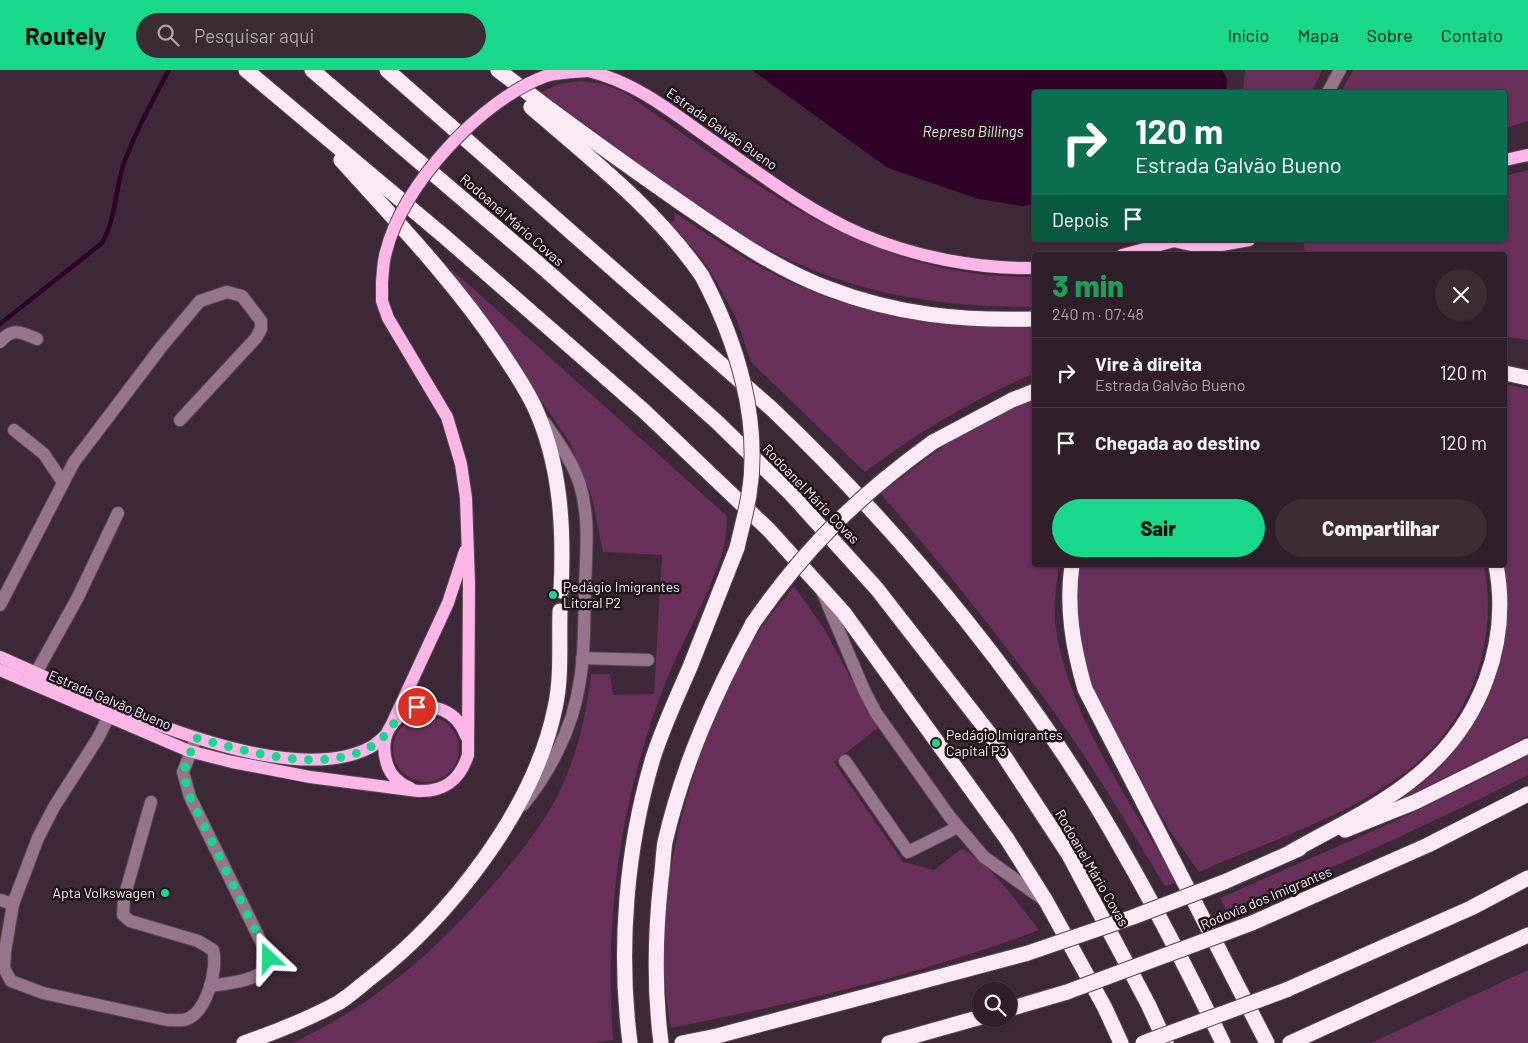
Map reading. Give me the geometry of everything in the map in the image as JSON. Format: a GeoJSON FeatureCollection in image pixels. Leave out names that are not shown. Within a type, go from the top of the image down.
{"type":"FeatureCollection","features":[{"type":"Feature","properties":{"kind":"highway"},"geometry":{"type":"LineString","coordinates":[[246,70],[308,124],[445,237],[644,411],[769,530],[844,613],[874,651],[1008,839],[1046,901],[1105,1008],[1121,1043]]}},
{"type":"Feature","properties":{"kind":"highway","name":"Rodoanel Mário Covas"},"geometry":{"type":"LineString","coordinates":[[312,70],[540,265],[716,421],[791,494],[877,589],[989,733],[1069,855],[1148,1004],[1166,1043]]}},
{"type":"Feature","properties":{"kind":"highway"},"geometry":{"type":"LineString","coordinates":[[387,70],[773,410],[824,459],[905,549],[976,634],[1028,703],[1065,758],[1125,854],[1195,985],[1223,1043]]}},
{"type":"Feature","properties":{"kind":"highway"},"geometry":{"type":"LineString","coordinates":[[489,70],[633,197],[676,240],[702,276],[721,312],[734,347],[746,393],[752,458],[749,494],[737,548],[653,758],[642,803],[627,900],[625,943],[630,1043]]}},
{"type":"Feature","properties":{"kind":"highway"},"geometry":{"type":"LineString","coordinates":[[498,70],[621,161],[753,252],[798,276],[860,299],[936,316],[978,320],[1032,319]]}},
{"type":"Feature","properties":{"kind":"highway"},"geometry":{"type":"LineString","coordinates":[[308,124],[431,259],[477,315],[535,408],[548,447],[558,493],[562,527],[561,591]]}},
{"type":"Feature","properties":{"kind":"highway"},"geometry":{"type":"LineString","coordinates":[[1507,373],[1528,378]]}},
{"type":"Feature","properties":{"kind":"highway"},"geometry":{"type":"LineString","coordinates":[[661,1043],[656,1002],[656,928],[665,843],[692,752],[707,714],[722,680],[753,624],[792,569],[820,537],[869,490],[933,442],[1032,391]]}},
{"type":"Feature","properties":{"kind":"highway"},"geometry":{"type":"LineString","coordinates":[[1072,567],[1069,607],[1079,667],[1085,689],[1266,1043]]}},
{"type":"Feature","properties":{"kind":"highway"},"geometry":{"type":"LineString","coordinates":[[1291,852],[1392,794],[1418,775],[1454,738],[1481,694],[1491,671],[1500,622],[1501,600],[1496,567]]}},
{"type":"Feature","properties":{"kind":"highway"},"geometry":{"type":"LineString","coordinates":[[244,1043],[282,1030],[339,1002],[388,965],[427,929],[471,877],[503,830],[536,768],[549,731],[556,707],[559,674],[560,611]]}},
{"type":"Feature","properties":{"kind":"highway"},"geometry":{"type":"LineString","coordinates":[[682,1043],[717,1036],[1028,953],[1133,917],[1224,882],[1291,852],[1415,802],[1528,746]]}},
{"type":"Feature","properties":{"kind":"highway","name":"Rodovia dos Imigrantes"},"geometry":{"type":"LineString","coordinates":[[1017,1007],[1067,992],[1252,923],[1428,845],[1528,794]]}},
{"type":"Feature","properties":{"kind":"highway"},"geometry":{"type":"LineString","coordinates":[[1143,1043],[1286,990],[1471,908],[1528,878]]}},
{"type":"Feature","properties":{"kind":"highway"},"geometry":{"type":"LineString","coordinates":[[1290,1043],[1528,935]]}},
{"type":"Feature","properties":{"kind":"highway"},"geometry":{"type":"LineString","coordinates":[[889,1043],[972,1020]]}},
{"type":"Feature","properties":{"kind":"main road","name":"Estrada Galvão Bueno"},"geometry":{"type":"LineString","coordinates":[[0,657],[33,677],[111,711],[190,751],[232,762],[310,777],[415,790],[432,791],[445,788],[456,779],[466,762],[468,741],[468,541],[466,498],[456,441],[437,397],[388,318],[382,301],[382,282],[386,252],[392,233],[420,183],[453,141],[482,114],[502,98],[534,81],[565,72],[588,71],[618,79],[648,95],[819,212],[861,234],[914,252],[961,263],[1032,268]]}},
{"type":"Feature","properties":{"kind":"main road"},"geometry":{"type":"LineString","coordinates":[[1507,159],[1528,154]]}},
{"type":"Feature","properties":{"kind":"main road"},"geometry":{"type":"LineString","coordinates":[[1133,252],[1168,242]]}},
{"type":"Feature","properties":{"kind":"main road"},"geometry":{"type":"LineString","coordinates":[[1182,242],[1205,248],[1238,242]]}},
{"type":"Feature","properties":{"kind":"main road","name":"Estrada Galvão Bueno"},"geometry":{"type":"LineString","coordinates":[[415,790],[395,778],[388,768],[384,756],[388,730],[448,603],[468,541]]}},
{"type":"Feature","properties":{"kind":"main road","name":"Estrada Galvão Bueno"},"geometry":{"type":"LineString","coordinates":[[0,670],[33,677]]}},
{"type":"Feature","properties":{"kind":"main road","name":"Estrada Galvão Bueno"},"geometry":{"type":"LineString","coordinates":[[111,711],[196,738],[258,754],[316,759],[337,757],[372,746],[405,712],[417,707],[431,706],[444,710],[455,718],[463,728],[468,741]]}},
{"type":"Feature","properties":{"kind":"street"},"geometry":{"type":"LineString","coordinates":[[1329,90],[1340,70]]}},
{"type":"Feature","properties":{"kind":"street"},"geometry":{"type":"LineString","coordinates":[[0,605],[62,481],[91,437],[162,346],[200,301],[210,296],[227,292],[242,296],[261,321],[261,329],[256,338],[180,420]]}},
{"type":"Feature","properties":{"kind":"street"},"geometry":{"type":"LineString","coordinates":[[0,342],[13,331],[19,331],[37,339]]}},
{"type":"Feature","properties":{"kind":"street"},"geometry":{"type":"LineString","coordinates":[[503,830],[538,786],[566,734],[579,686],[582,658],[588,531],[586,506],[580,483],[570,460],[535,408]]}},
{"type":"Feature","properties":{"kind":"street"},"geometry":{"type":"LineString","coordinates":[[14,430],[44,454],[62,481]]}},
{"type":"Feature","properties":{"kind":"street"},"geometry":{"type":"LineString","coordinates":[[33,677],[78,597],[118,513]]}},
{"type":"Feature","properties":{"kind":"street"},"geometry":{"type":"LineString","coordinates":[[820,587],[864,690],[876,713],[958,827],[984,857],[1046,901]]}},
{"type":"Feature","properties":{"kind":"street"},"geometry":{"type":"LineString","coordinates":[[582,658],[648,660]]}},
{"type":"Feature","properties":{"kind":"street"},"geometry":{"type":"LineString","coordinates":[[111,711],[38,838],[13,904],[5,950],[4,968],[7,976],[19,985],[167,1020],[188,1019],[197,1011],[210,986],[215,961],[213,950],[208,946],[130,921],[123,915],[124,898],[152,802]]}},
{"type":"Feature","properties":{"kind":"street"},"geometry":{"type":"LineString","coordinates":[[196,738],[183,772],[190,797],[269,958],[267,969],[263,973],[210,986]]}},
{"type":"Feature","properties":{"kind":"street"},"geometry":{"type":"LineString","coordinates":[[845,761],[908,852],[958,827]]}},
{"type":"Feature","properties":{"kind":"street"},"geometry":{"type":"LineString","coordinates":[[0,900],[13,904]]}},
{"type":"Feature","properties":{"kind":"shaded area"},"geometry":{"type":"Polygon","coordinates":[[[1245,70],[1322,70],[1313,90],[1243,90],[1245,70]]]}},
{"type":"Feature","properties":{"kind":"shaded area"},"geometry":{"type":"Polygon","coordinates":[[[1353,70],[1528,70],[1528,121],[1507,127],[1507,90],[1342,90],[1353,70]]]}},
{"type":"Feature","properties":{"kind":"shaded area"},"geometry":{"type":"Polygon","coordinates":[[[581,81],[604,84],[625,93],[720,160],[768,191],[816,220],[866,243],[918,262],[974,273],[1032,277],[1032,307],[988,306],[904,296],[864,287],[825,275],[787,258],[748,238],[708,214],[541,92],[560,84],[581,81]]]}},
{"type":"Feature","properties":{"kind":"shaded area"},"geometry":{"type":"Polygon","coordinates":[[[1528,170],[1528,340],[1507,336],[1507,252],[1305,252],[1303,242],[1507,242],[1507,175],[1528,170]]]}},
{"type":"Feature","properties":{"kind":"shaded area"},"geometry":{"type":"Polygon","coordinates":[[[674,212],[776,275],[817,293],[860,308],[881,314],[925,321],[1032,324],[1032,374],[947,417],[905,443],[865,472],[751,362],[737,320],[715,279],[702,259],[669,222],[675,221],[674,212]]]}},
{"type":"Feature","properties":{"kind":"shaded area"},"geometry":{"type":"Polygon","coordinates":[[[449,267],[727,516],[724,545],[709,588],[664,686],[636,772],[626,816],[614,904],[611,949],[613,1040],[595,1043],[293,1043],[350,1012],[424,956],[468,912],[520,852],[547,814],[568,773],[581,731],[591,674],[610,674],[613,695],[654,694],[662,555],[603,552],[592,497],[569,441],[449,267]]]}},
{"type":"Feature","properties":{"kind":"shaded area"},"geometry":{"type":"Polygon","coordinates":[[[1507,384],[1528,389],[1528,736],[1380,810],[1412,791],[1444,762],[1464,739],[1480,713],[1492,685],[1501,656],[1506,626],[1506,595],[1502,567],[1507,567],[1507,384]]]}},
{"type":"Feature","properties":{"kind":"shaded area"},"geometry":{"type":"Polygon","coordinates":[[[1032,398],[1032,567],[1059,567],[1056,589],[1056,630],[1063,663],[1074,696],[1105,760],[1177,882],[1165,886],[1099,779],[1057,716],[971,603],[880,493],[960,434],[1032,398]]]}},
{"type":"Feature","properties":{"kind":"shaded area"},"geometry":{"type":"Polygon","coordinates":[[[1076,567],[1484,567],[1488,594],[1487,623],[1483,651],[1475,679],[1463,705],[1448,729],[1429,751],[1407,771],[1359,802],[1280,839],[1199,872],[1170,831],[1119,743],[1084,671],[1076,633],[1076,567]]]}},
{"type":"Feature","properties":{"kind":"shaded area"},"geometry":{"type":"Polygon","coordinates":[[[794,586],[823,627],[878,728],[834,762],[903,862],[934,870],[961,849],[971,854],[1014,897],[1039,930],[949,961],[903,974],[811,998],[671,1028],[665,979],[665,927],[670,874],[681,821],[696,769],[715,718],[737,671],[761,628],[794,586]]]}},
{"type":"Feature","properties":{"kind":"shaded area"},"geometry":{"type":"Polygon","coordinates":[[[426,716],[439,719],[449,726],[456,736],[459,749],[456,762],[449,772],[439,779],[426,782],[413,779],[403,772],[396,762],[393,749],[396,736],[403,726],[413,719],[426,716]]]}},
{"type":"Feature","properties":{"kind":"shaded area"},"geometry":{"type":"Polygon","coordinates":[[[1528,756],[1528,775],[1379,846],[1226,910],[1220,898],[1389,824],[1528,756]]]}},
{"type":"Feature","properties":{"kind":"shaded area"},"geometry":{"type":"Polygon","coordinates":[[[1528,970],[1528,1043],[1371,1043],[1528,970]]]}},
{"type":"Feature","properties":{"kind":"water","name":"Represa Billings"},"geometry":{"type":"Polygon","coordinates":[[[752,70],[1222,70],[1227,79],[1226,90],[1032,90],[1032,204],[1023,206],[979,199],[888,168],[752,70]]]}},
{"type":"Feature","properties":{"kind":"waterway"},"geometry":{"type":"LineString","coordinates":[[0,324],[102,243],[113,214],[124,163],[145,115],[169,70]]}},
{"type":"Feature","properties":{"kind":"place","name":"Pedágio Imigrantes Litoral P2"},"geometry":{"type":"Point","coordinates":[553,595]}},
{"type":"Feature","properties":{"kind":"place","name":"Pedágio Imigrantes Capital P3"},"geometry":{"type":"Point","coordinates":[936,743]}},
{"type":"Feature","properties":{"kind":"place","name":"Apta Volkswagen"},"geometry":{"type":"Point","coordinates":[165,893]}},
{"type":"Feature","properties":{"kind":"route"},"geometry":{"type":"LineString","coordinates":[[269,958],[190,797],[184,781],[185,762],[196,738],[258,754],[287,758],[316,759],[337,757],[372,746],[386,735],[394,720],[405,712],[417,707]]}}]}
